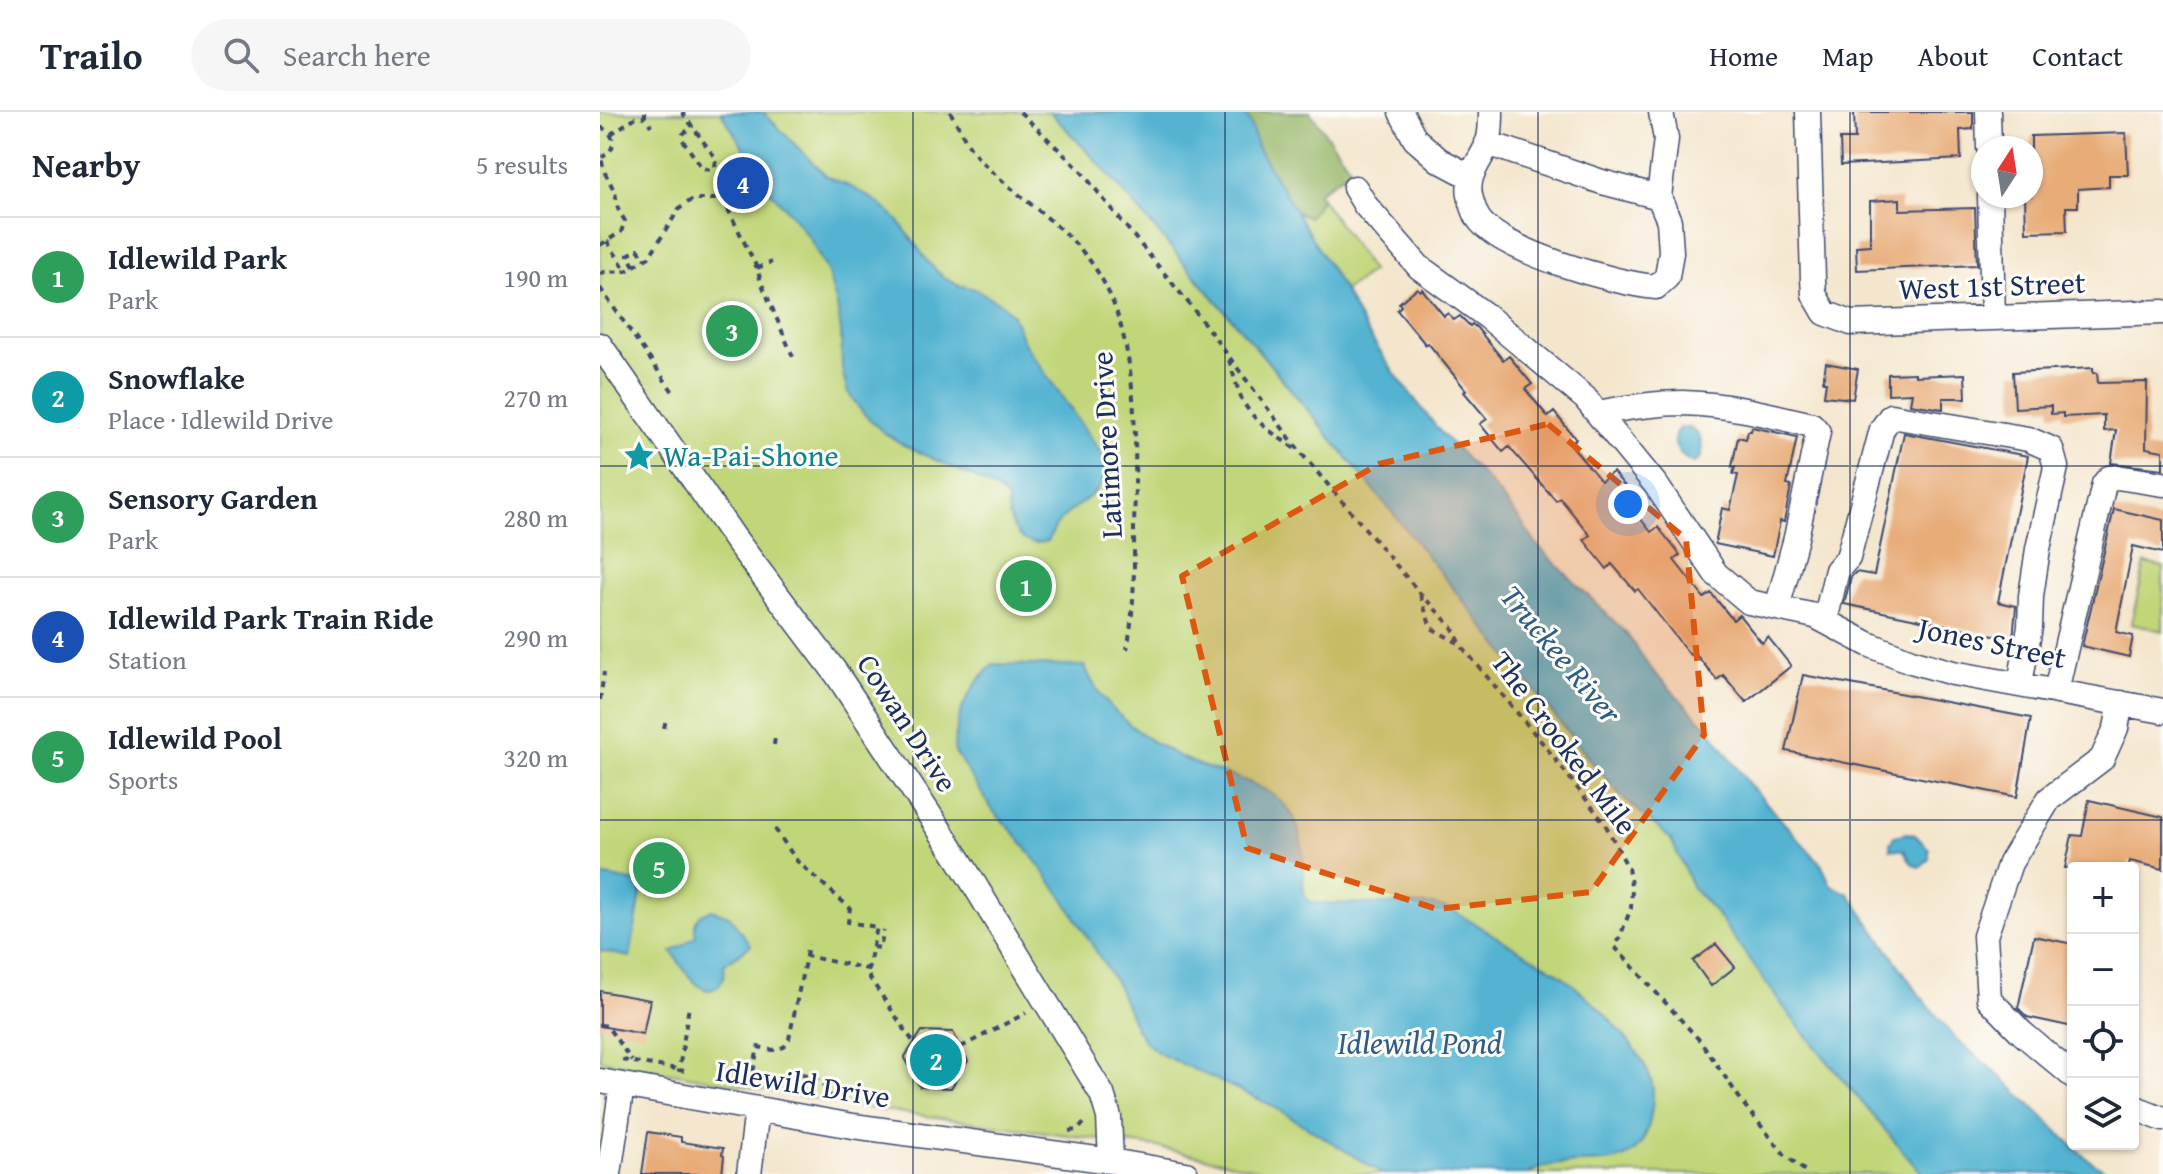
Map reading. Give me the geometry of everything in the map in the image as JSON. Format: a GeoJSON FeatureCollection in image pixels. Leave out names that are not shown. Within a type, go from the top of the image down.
{"type":"FeatureCollection","features":[{"type":"Feature","properties":{"kind":"street"},"geometry":{"type":"LineString","coordinates":[[1401,112],[1415,139],[1439,160],[1471,177]]}},
{"type":"Feature","properties":{"kind":"street"},"geometry":{"type":"LineString","coordinates":[[1491,112],[1487,143],[1472,170],[1469,193],[1479,220],[1508,243],[1583,271],[1639,286],[1656,287],[1667,277],[1671,252],[1669,221],[1659,197],[1666,139],[1661,112]]}},
{"type":"Feature","properties":{"kind":"street","name":"West 1st Street"},"geometry":{"type":"LineString","coordinates":[[1808,112],[1814,294],[1825,313],[1851,323],[2163,312]]}},
{"type":"Feature","properties":{"kind":"street"},"geometry":{"type":"LineString","coordinates":[[1988,112],[1989,136]]}},
{"type":"Feature","properties":{"kind":"street"},"geometry":{"type":"LineString","coordinates":[[1487,143],[1602,182],[1659,197]]}},
{"type":"Feature","properties":{"kind":"street","name":"Jones Street"},"geometry":{"type":"LineString","coordinates":[[1355,188],[1366,206],[1419,267],[1488,317],[1585,398],[1656,485],[1716,574],[1749,602],[1820,619],[1868,644],[1953,673],[2163,711]]}},
{"type":"Feature","properties":{"kind":"street"},"geometry":{"type":"LineString","coordinates":[[1990,208],[1993,318]]}},
{"type":"Feature","properties":{"kind":"street","name":"Cowan Drive"},"geometry":{"type":"LineString","coordinates":[[600,345],[735,539],[836,673],[960,861],[1102,1094],[1109,1117],[1111,1161]]}},
{"type":"Feature","properties":{"kind":"street"},"geometry":{"type":"LineString","coordinates":[[1597,413],[1636,406],[1684,403],[1756,411],[1812,425],[1818,432],[1796,538],[1777,608]]}},
{"type":"Feature","properties":{"kind":"street"},"geometry":{"type":"LineString","coordinates":[[1820,619],[1837,570],[1848,558],[1882,429],[1891,416],[2028,439],[2051,449],[2056,467],[2038,549],[2020,684]]}},
{"type":"Feature","properties":{"kind":"street"},"geometry":{"type":"LineString","coordinates":[[2056,691],[2104,484],[2109,478],[2117,477],[2163,484]]}},
{"type":"Feature","properties":{"kind":"street"},"geometry":{"type":"LineString","coordinates":[[2067,1071],[2022,1033],[1989,999],[1985,936],[2010,863],[2049,799],[2102,759],[2116,728],[2121,703]]}},
{"type":"Feature","properties":{"kind":"street"},"geometry":{"type":"LineString","coordinates":[[607,1159],[611,1083]]}},
{"type":"Feature","properties":{"kind":"street","name":"Idlewild Drive"},"geometry":{"type":"LineString","coordinates":[[611,1083],[868,1128],[1186,1174]]}},
{"type":"Feature","properties":{"kind":"street"},"geometry":{"type":"LineString","coordinates":[[2139,1109],[2163,1119]]}},
{"type":"Feature","properties":{"kind":"street"},"geometry":{"type":"LineString","coordinates":[[749,1174],[757,1110]]}},
{"type":"Feature","properties":{"kind":"path"},"geometry":{"type":"LineString","coordinates":[[682,112],[693,126],[716,159],[715,167],[710,170],[702,168],[682,139],[683,134],[693,126]]}},
{"type":"Feature","properties":{"kind":"path","name":"Latimore Drive"},"geometry":{"type":"LineString","coordinates":[[950,112],[982,163],[1085,254],[1098,271],[1112,300],[1129,360],[1132,385],[1134,537],[1132,616],[1127,649]]}},
{"type":"Feature","properties":{"kind":"path","name":"The Crooked Mile"},"geometry":{"type":"LineString","coordinates":[[1020,112],[1081,171],[1191,306],[1301,453],[1452,627],[1463,648]]}},
{"type":"Feature","properties":{"kind":"path"},"geometry":{"type":"LineString","coordinates":[[611,134],[645,114],[651,126]]}},
{"type":"Feature","properties":{"kind":"path"},"geometry":{"type":"LineString","coordinates":[[600,127],[611,134],[614,145],[601,158],[625,221],[621,232],[600,245]]}},
{"type":"Feature","properties":{"kind":"path"},"geometry":{"type":"LineString","coordinates":[[600,274],[626,271],[649,257],[679,209],[693,199],[723,199],[757,268],[794,359]]}},
{"type":"Feature","properties":{"kind":"path"},"geometry":{"type":"LineString","coordinates":[[607,241],[626,271]]}},
{"type":"Feature","properties":{"kind":"path"},"geometry":{"type":"LineString","coordinates":[[634,266],[628,255],[638,249],[645,259]]}},
{"type":"Feature","properties":{"kind":"path"},"geometry":{"type":"LineString","coordinates":[[757,268],[772,262]]}},
{"type":"Feature","properties":{"kind":"path"},"geometry":{"type":"LineString","coordinates":[[600,288],[673,392]]}},
{"type":"Feature","properties":{"kind":"path","name":"The Crooked Mile"},"geometry":{"type":"LineString","coordinates":[[1227,354],[1246,407],[1263,427],[1301,453]]}},
{"type":"Feature","properties":{"kind":"path","name":"The Crooked Mile"},"geometry":{"type":"LineString","coordinates":[[1419,592],[1431,628],[1462,645],[1576,786],[1620,850],[1628,868],[1631,908],[1614,946],[1702,1043],[1745,1106],[1785,1155],[1809,1174]]}},
{"type":"Feature","properties":{"kind":"path"},"geometry":{"type":"LineString","coordinates":[[600,700],[604,672]]}},
{"type":"Feature","properties":{"kind":"path"},"geometry":{"type":"LineString","coordinates":[[664,728],[666,719]]}},
{"type":"Feature","properties":{"kind":"path"},"geometry":{"type":"LineString","coordinates":[[774,745],[775,736]]}},
{"type":"Feature","properties":{"kind":"path"},"geometry":{"type":"LineString","coordinates":[[775,829],[797,861],[850,908],[848,922],[877,927],[867,974],[914,1043]]}},
{"type":"Feature","properties":{"kind":"path"},"geometry":{"type":"LineString","coordinates":[[873,947],[880,948],[884,930]]}},
{"type":"Feature","properties":{"kind":"path"},"geometry":{"type":"LineString","coordinates":[[808,944],[789,1039],[784,1047],[773,1050],[758,1047],[751,1083],[757,1084],[783,1075],[809,1075],[819,1081],[832,1098],[847,1101]]}},
{"type":"Feature","properties":{"kind":"path"},"geometry":{"type":"LineString","coordinates":[[806,956],[868,969]]}},
{"type":"Feature","properties":{"kind":"path"},"geometry":{"type":"LineString","coordinates":[[689,1006],[679,1070],[693,1072]]}},
{"type":"Feature","properties":{"kind":"path"},"geometry":{"type":"LineString","coordinates":[[961,1047],[1026,1013]]}},
{"type":"Feature","properties":{"kind":"path"},"geometry":{"type":"LineString","coordinates":[[600,1025],[607,1026],[632,1061]]}},
{"type":"Feature","properties":{"kind":"path"},"geometry":{"type":"LineString","coordinates":[[1056,1129],[1078,1130],[1084,1123],[1084,1115]]}},
{"type":"Feature","properties":{"kind":"highlighted area"},"geometry":{"type":"Polygon","coordinates":[[[1548,424],[1686,539],[1704,735],[1591,892],[1437,909],[1247,848],[1182,576],[1379,464],[1548,424]]]}},
{"type":"Feature","properties":{"kind":"green space"},"geometry":{"type":"Polygon","coordinates":[[[600,112],[1050,112],[1104,169],[1254,345],[1621,796],[1671,839],[1693,888],[1715,912],[1791,1017],[1924,1174],[1279,1174],[1157,1147],[859,1107],[600,1060],[600,112]]]}},
{"type":"Feature","properties":{"kind":"green space"},"geometry":{"type":"Polygon","coordinates":[[[1241,112],[1310,112],[1351,169],[1318,193],[1321,198],[1308,217],[1295,211],[1257,147],[1250,121],[1241,112]]]}},
{"type":"Feature","properties":{"kind":"green space"},"geometry":{"type":"Polygon","coordinates":[[[1321,198],[1372,271],[1344,291],[1295,211],[1308,217],[1321,198]]]}},
{"type":"Feature","properties":{"kind":"green space"},"geometry":{"type":"Polygon","coordinates":[[[2145,563],[2163,567],[2163,631],[2131,624],[2145,563]]]}},
{"type":"Feature","properties":{"kind":"water"},"geometry":{"type":"Polygon","coordinates":[[[721,112],[763,112],[826,176],[876,201],[897,219],[944,278],[975,289],[1003,305],[1013,315],[1024,343],[1104,457],[1101,485],[1060,521],[1048,541],[1030,542],[1017,533],[1007,500],[1000,492],[907,447],[883,432],[863,413],[847,391],[837,305],[827,271],[810,239],[771,192],[721,112]]]}},
{"type":"Feature","properties":{"kind":"water","name":"Truckee River"},"geometry":{"type":"Polygon","coordinates":[[[1050,112],[1241,112],[1250,121],[1257,147],[1364,327],[1392,370],[1442,434],[1491,484],[1537,545],[1626,633],[1653,671],[1709,729],[1749,784],[1821,864],[1831,885],[1849,894],[1921,997],[1956,1039],[2067,1140],[2067,1150],[2078,1150],[2111,1174],[1924,1174],[1915,1166],[1791,1017],[1715,912],[1693,888],[1671,839],[1621,796],[1586,755],[1397,518],[1104,169],[1050,112]]]}},
{"type":"Feature","properties":{"kind":"water"},"geometry":{"type":"Polygon","coordinates":[[[1687,427],[1699,436],[1702,444],[1700,459],[1694,463],[1680,453],[1675,444],[1679,428],[1687,427]]]}},
{"type":"Feature","properties":{"kind":"water","name":"Idlewild Pond"},"geometry":{"type":"Polygon","coordinates":[[[993,664],[1085,666],[1093,683],[1117,713],[1148,738],[1182,758],[1254,784],[1274,796],[1293,816],[1299,832],[1303,889],[1309,901],[1435,905],[1453,911],[1558,973],[1613,1023],[1647,1070],[1652,1084],[1653,1103],[1647,1130],[1640,1144],[1623,1158],[1554,1165],[1527,1174],[1383,1174],[1269,1104],[1160,1054],[1145,1042],[1135,1027],[1118,987],[1064,899],[1016,835],[993,811],[955,752],[954,742],[964,704],[993,664]]]}},
{"type":"Feature","properties":{"kind":"water"},"geometry":{"type":"Polygon","coordinates":[[[1915,835],[1929,849],[1929,859],[1920,867],[1908,859],[1904,850],[1890,849],[1894,836],[1915,835]]]}},
{"type":"Feature","properties":{"kind":"water"},"geometry":{"type":"Polygon","coordinates":[[[600,875],[643,883],[630,957],[600,951],[600,875]]]}},
{"type":"Feature","properties":{"kind":"water"},"geometry":{"type":"Polygon","coordinates":[[[712,910],[729,916],[751,945],[724,965],[720,984],[706,989],[693,980],[672,952],[696,936],[697,919],[712,910]]]}},
{"type":"Feature","properties":{"kind":"building"},"geometry":{"type":"Polygon","coordinates":[[[1854,112],[1973,112],[1973,129],[1960,130],[1961,159],[1841,165],[1840,139],[1855,139],[1854,112]]]}},
{"type":"Feature","properties":{"kind":"building"},"geometry":{"type":"Polygon","coordinates":[[[2126,133],[2128,175],[2109,175],[2109,187],[2078,189],[2078,207],[2066,207],[2067,231],[2026,232],[2025,208],[2043,208],[2043,136],[2031,136],[2126,133]]]}},
{"type":"Feature","properties":{"kind":"building"},"geometry":{"type":"Polygon","coordinates":[[[737,157],[764,199],[749,208],[723,168],[737,157]]]}},
{"type":"Feature","properties":{"kind":"building"},"geometry":{"type":"Polygon","coordinates":[[[1900,199],[1900,210],[1975,208],[1977,265],[1857,270],[1856,246],[1870,245],[1870,201],[1900,199]]]}},
{"type":"Feature","properties":{"kind":"building"},"geometry":{"type":"Polygon","coordinates":[[[1417,288],[1422,289],[1444,316],[1448,313],[1454,320],[1460,316],[1470,326],[1472,324],[1477,328],[1503,360],[1509,356],[1532,384],[1525,389],[1548,417],[1554,412],[1576,439],[1570,444],[1601,481],[1613,472],[1636,499],[1629,504],[1651,532],[1658,527],[1680,555],[1674,560],[1704,598],[1711,593],[1733,620],[1739,615],[1762,643],[1768,637],[1791,666],[1746,702],[1723,675],[1717,680],[1694,652],[1690,655],[1638,589],[1635,591],[1612,564],[1607,569],[1584,540],[1590,535],[1560,498],[1556,501],[1509,447],[1503,452],[1480,424],[1487,419],[1464,392],[1466,390],[1397,310],[1401,306],[1399,303],[1417,288]]]}},
{"type":"Feature","properties":{"kind":"building"},"geometry":{"type":"Polygon","coordinates":[[[1826,363],[1858,369],[1853,399],[1824,396],[1826,363]]]}},
{"type":"Feature","properties":{"kind":"building"},"geometry":{"type":"Polygon","coordinates":[[[2093,368],[2098,383],[2147,382],[2146,448],[2163,451],[2163,469],[2111,463],[2116,430],[2104,431],[2104,415],[2063,417],[2063,413],[2051,414],[2051,406],[2015,408],[2013,372],[2093,368]]]}},
{"type":"Feature","properties":{"kind":"building"},"geometry":{"type":"Polygon","coordinates":[[[1915,373],[1915,376],[1965,374],[1966,398],[1943,398],[1943,409],[1910,404],[1912,393],[1888,394],[1888,374],[1915,373]]]}},
{"type":"Feature","properties":{"kind":"building"},"geometry":{"type":"Polygon","coordinates":[[[1752,427],[1797,437],[1787,485],[1791,486],[1784,522],[1780,521],[1773,556],[1715,544],[1722,508],[1730,510],[1738,475],[1733,474],[1735,467],[1732,467],[1738,437],[1746,439],[1752,427]]]}},
{"type":"Feature","properties":{"kind":"building"},"geometry":{"type":"Polygon","coordinates":[[[1904,433],[2028,456],[1998,602],[2016,606],[2013,639],[1844,604],[1851,577],[1856,572],[1874,575],[1904,433]]]}},
{"type":"Feature","properties":{"kind":"building"},"geometry":{"type":"Polygon","coordinates":[[[2114,509],[2163,520],[2163,553],[2133,546],[2116,632],[2133,636],[2129,657],[2082,646],[2114,509]]]}},
{"type":"Feature","properties":{"kind":"building"},"geometry":{"type":"Polygon","coordinates":[[[1803,675],[2031,718],[2017,797],[1786,751],[1803,675]]]}},
{"type":"Feature","properties":{"kind":"building"},"geometry":{"type":"Polygon","coordinates":[[[2089,800],[2163,817],[2163,869],[2130,861],[2067,862],[2065,868],[2072,835],[2082,836],[2089,800]]]}},
{"type":"Feature","properties":{"kind":"building"},"geometry":{"type":"Polygon","coordinates":[[[2034,936],[2067,943],[2067,1026],[2027,1017],[2018,1008],[2034,936]]]}},
{"type":"Feature","properties":{"kind":"building"},"geometry":{"type":"Polygon","coordinates":[[[1716,944],[1735,967],[1711,986],[1693,961],[1716,944]]]}},
{"type":"Feature","properties":{"kind":"building"},"geometry":{"type":"Polygon","coordinates":[[[600,991],[650,1000],[643,1034],[600,1026],[600,991]]]}},
{"type":"Feature","properties":{"kind":"building"},"geometry":{"type":"Polygon","coordinates":[[[922,1031],[953,1032],[968,1061],[951,1088],[920,1087],[904,1058],[922,1031]]]}},
{"type":"Feature","properties":{"kind":"building"},"geometry":{"type":"Polygon","coordinates":[[[648,1132],[681,1137],[681,1142],[723,1148],[722,1174],[642,1174],[648,1132]]]}},
{"type":"Feature","properties":{"kind":"place","name":"Idlewild Park Train Ride"},"geometry":{"type":"Point","coordinates":[743,183]}},
{"type":"Feature","properties":{"kind":"place","name":"Sensory Garden"},"geometry":{"type":"Point","coordinates":[732,331]}},
{"type":"Feature","properties":{"kind":"place","name":"Wa-Pai-Shone"},"geometry":{"type":"Point","coordinates":[639,456]}},
{"type":"Feature","properties":{"kind":"place","name":"Idlewild Park"},"geometry":{"type":"Point","coordinates":[1026,586]}},
{"type":"Feature","properties":{"kind":"place","name":"Idlewild Pool"},"geometry":{"type":"Point","coordinates":[659,868]}},
{"type":"Feature","properties":{"kind":"place","name":"Snowflake"},"geometry":{"type":"Point","coordinates":[936,1060]}}]}
